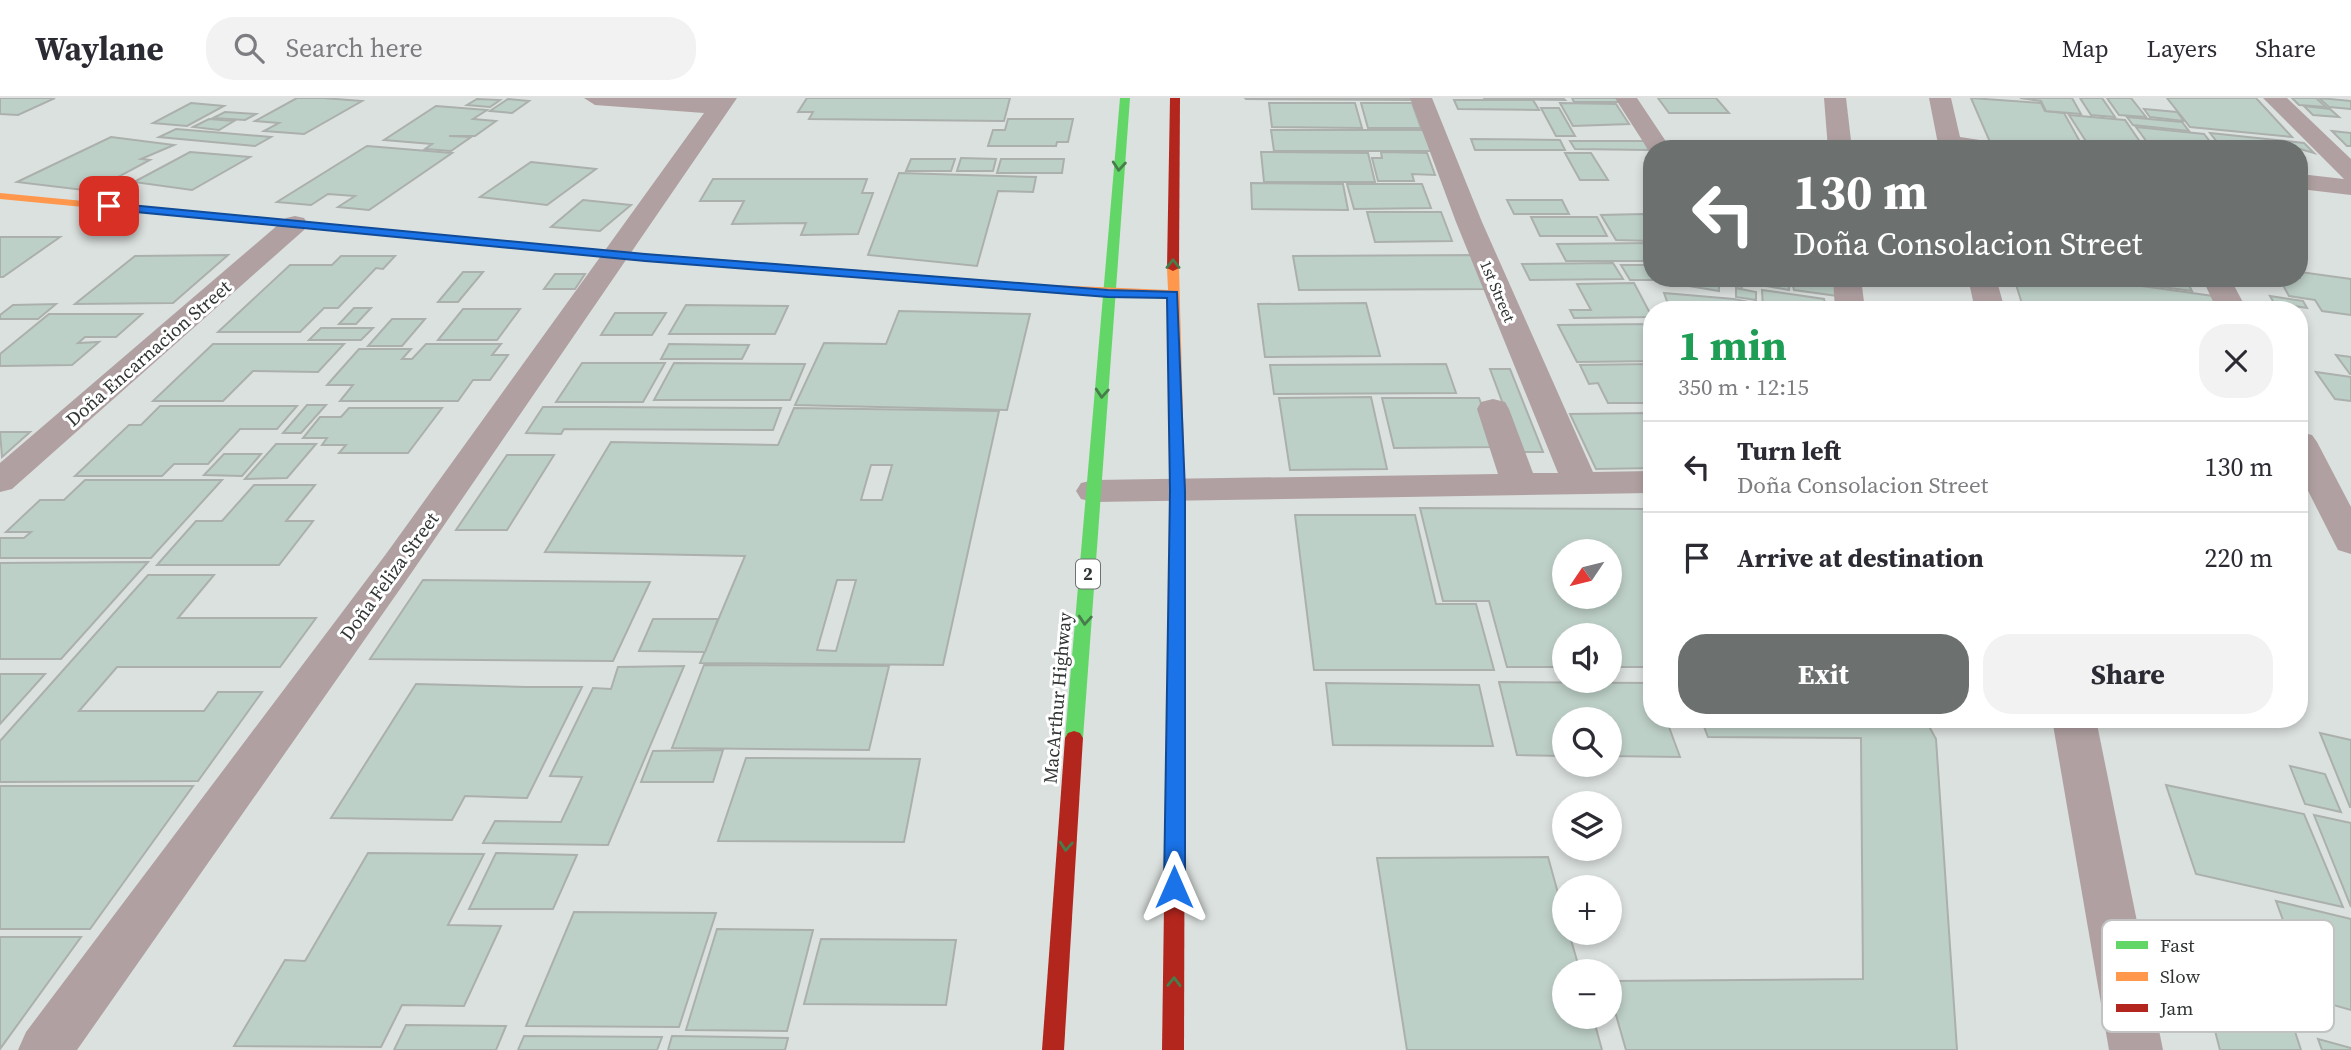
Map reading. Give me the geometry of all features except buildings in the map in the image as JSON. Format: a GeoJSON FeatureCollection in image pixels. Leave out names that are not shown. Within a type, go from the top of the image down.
{"type":"FeatureCollection","features":[{"type":"Feature","properties":{"kind":"main road","name":"MacArthur Highway"},"geometry":{"type":"LineString","coordinates":[[1053,1050],[1108,293],[1125,98]]}},
{"type":"Feature","properties":{"kind":"main road"},"geometry":{"type":"LineString","coordinates":[[1173,1050],[1178,491],[1173,294],[1175,98]]}},
{"type":"Feature","properties":{"kind":"main road"},"geometry":{"type":"LineString","coordinates":[[1,197],[617,255],[1108,293],[1173,294]]}},
{"type":"Feature","properties":{"kind":"street"},"geometry":{"type":"LineString","coordinates":[[595,98],[723,103]]}},
{"type":"Feature","properties":{"kind":"street","name":"1st Street"},"geometry":{"type":"LineString","coordinates":[[1421,98],[1469,222],[1580,483]]}},
{"type":"Feature","properties":{"kind":"street"},"geometry":{"type":"LineString","coordinates":[[1626,98],[1653,140]]}},
{"type":"Feature","properties":{"kind":"street"},"geometry":{"type":"LineString","coordinates":[[1835,98],[1839,140]]}},
{"type":"Feature","properties":{"kind":"street"},"geometry":{"type":"LineString","coordinates":[[1940,98],[1950,140]]}},
{"type":"Feature","properties":{"kind":"street"},"geometry":{"type":"LineString","coordinates":[[2274,98],[2351,173]]}},
{"type":"Feature","properties":{"kind":"street","name":"Doña Feliza Street"},"geometry":{"type":"LineString","coordinates":[[45,1050],[407,552],[723,103]]}},
{"type":"Feature","properties":{"kind":"street"},"geometry":{"type":"LineString","coordinates":[[2308,183],[2351,187]]}},
{"type":"Feature","properties":{"kind":"street","name":"Doña Encarnacion Street"},"geometry":{"type":"LineString","coordinates":[[0,481],[295,224]]}},
{"type":"Feature","properties":{"kind":"street"},"geometry":{"type":"LineString","coordinates":[[1493,410],[1520,484]]}},
{"type":"Feature","properties":{"kind":"street"},"geometry":{"type":"LineString","coordinates":[[2308,458],[2351,542]]}},
{"type":"Feature","properties":{"kind":"street"},"geometry":{"type":"LineString","coordinates":[[1094,491],[1643,482]]}},
{"type":"Feature","properties":{"kind":"street"},"geometry":{"type":"LineString","coordinates":[[2076,728],[2112,920]]}},
{"type":"Feature","properties":{"kind":"street"},"geometry":{"type":"LineString","coordinates":[[2133,1032],[2136,1050]]}},
{"type":"Feature","properties":{"kind":"traffic: fast"},"geometry":{"type":"LineString","coordinates":[[1074,738],[1125,98]]}},
{"type":"Feature","properties":{"kind":"traffic: fast"},"geometry":{"type":"LineString","coordinates":[[574,251],[1051,289]]}},
{"type":"Feature","properties":{"kind":"traffic: slow"},"geometry":{"type":"LineString","coordinates":[[0,196],[574,251]]}},
{"type":"Feature","properties":{"kind":"traffic: slow"},"geometry":{"type":"LineString","coordinates":[[1173,268],[1178,491],[1176,693]]}},
{"type":"Feature","properties":{"kind":"traffic: slow"},"geometry":{"type":"LineString","coordinates":[[1051,289],[1173,294]]}},
{"type":"Feature","properties":{"kind":"traffic: jam"},"geometry":{"type":"LineString","coordinates":[[1173,268],[1175,98]]}},
{"type":"Feature","properties":{"kind":"traffic: jam"},"geometry":{"type":"LineString","coordinates":[[1173,1050],[1176,693]]}},
{"type":"Feature","properties":{"kind":"traffic: jam"},"geometry":{"type":"LineString","coordinates":[[1053,1050],[1074,738]]}},
{"type":"Feature","properties":{"kind":"route"},"geometry":{"type":"LineString","coordinates":[[109,206],[645,257],[1003,286],[1173,294],[1178,491],[1174,887]]}}]}
